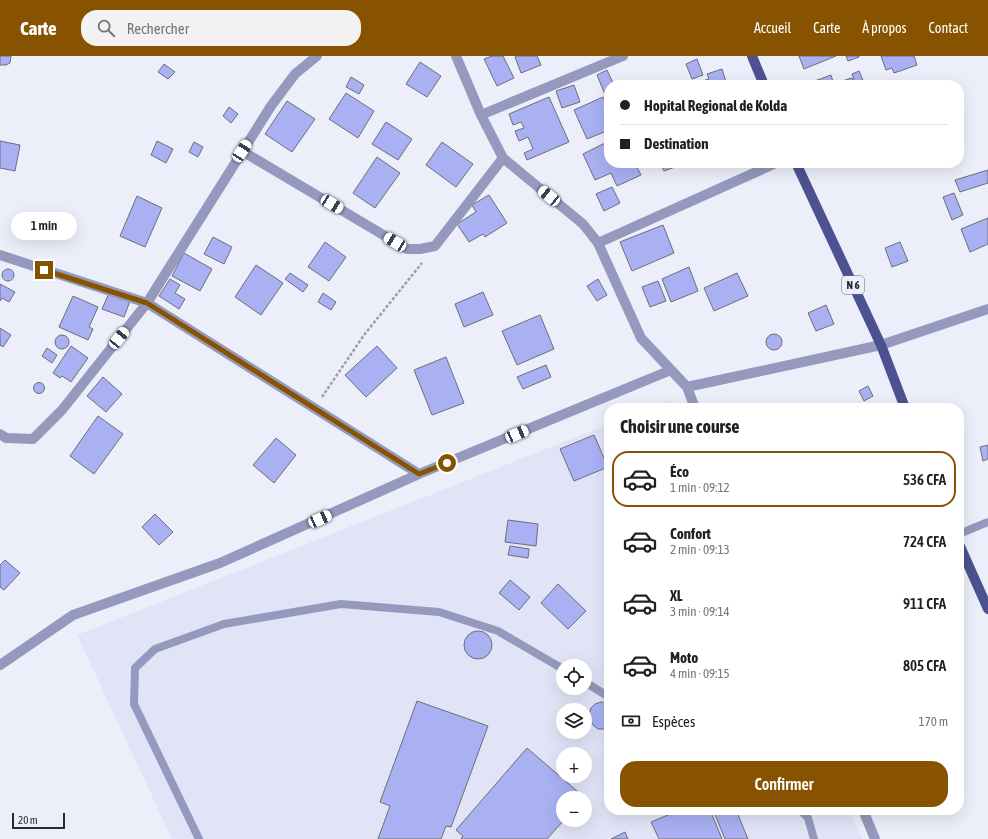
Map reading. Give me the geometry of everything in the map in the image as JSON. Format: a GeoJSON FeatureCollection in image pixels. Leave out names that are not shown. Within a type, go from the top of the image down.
{"type":"FeatureCollection","features":[{"type":"Feature","properties":{"kind":"main road"},"geometry":{"type":"LineString","coordinates":[[752,56],[762,80]]}},
{"type":"Feature","properties":{"kind":"main road","name":"N 6"},"geometry":{"type":"LineString","coordinates":[[798,168],[881,345],[903,403]]}},
{"type":"Feature","properties":{"kind":"main road"},"geometry":{"type":"LineString","coordinates":[[964,555],[988,609]]}},
{"type":"Feature","properties":{"kind":"street"},"geometry":{"type":"LineString","coordinates":[[0,434],[6,438],[33,439],[62,410],[147,303],[271,106],[295,74],[317,56]]}},
{"type":"Feature","properties":{"kind":"street"},"geometry":{"type":"LineString","coordinates":[[456,56],[481,115],[503,158],[583,224],[598,243],[641,338],[687,387],[693,403]]}},
{"type":"Feature","properties":{"kind":"street"},"geometry":{"type":"LineString","coordinates":[[481,115],[623,56]]}},
{"type":"Feature","properties":{"kind":"street"},"geometry":{"type":"LineString","coordinates":[[242,151],[407,249],[420,249],[435,246],[503,158]]}},
{"type":"Feature","properties":{"kind":"street"},"geometry":{"type":"LineString","coordinates":[[598,243],[765,168]]}},
{"type":"Feature","properties":{"kind":"street"},"geometry":{"type":"LineString","coordinates":[[0,255],[147,303],[313,409],[419,474]]}},
{"type":"Feature","properties":{"kind":"street"},"geometry":{"type":"LineString","coordinates":[[687,387],[881,345],[988,309]]}},
{"type":"Feature","properties":{"kind":"street"},"geometry":{"type":"LineString","coordinates":[[0,665],[73,615],[220,563],[419,474],[671,370]]}},
{"type":"Feature","properties":{"kind":"street"},"geometry":{"type":"LineString","coordinates":[[865,815],[876,839]]}},
{"type":"Feature","properties":{"kind":"lane"},"geometry":{"type":"LineString","coordinates":[[964,532],[988,522]]}},
{"type":"Feature","properties":{"kind":"lane"},"geometry":{"type":"LineString","coordinates":[[199,839],[134,704],[135,668],[155,649],[224,624],[341,604],[439,612],[498,631],[556,665]]}},
{"type":"Feature","properties":{"kind":"lane"},"geometry":{"type":"LineString","coordinates":[[592,686],[604,693]]}},
{"type":"Feature","properties":{"kind":"lane"},"geometry":{"type":"LineString","coordinates":[[805,815],[808,818],[814,839]]}},
{"type":"Feature","properties":{"kind":"path"},"geometry":{"type":"LineString","coordinates":[[313,409],[364,335],[435,246]]}},
{"type":"Feature","properties":{"kind":"shaded area"},"geometry":{"type":"Polygon","coordinates":[[[604,426],[604,815],[851,815],[862,839],[172,839],[77,635],[604,426]]]}},
{"type":"Feature","properties":{"kind":"building"},"geometry":{"type":"Polygon","coordinates":[[[0,56],[11,56],[10,63],[0,65],[0,56]]]}},
{"type":"Feature","properties":{"kind":"building"},"geometry":{"type":"Polygon","coordinates":[[[492,56],[503,56],[514,78],[497,86],[484,59],[492,56]]]}},
{"type":"Feature","properties":{"kind":"building"},"geometry":{"type":"Polygon","coordinates":[[[537,56],[541,65],[521,73],[515,57],[537,56]]]}},
{"type":"Feature","properties":{"kind":"building"},"geometry":{"type":"Polygon","coordinates":[[[799,56],[836,56],[804,69],[799,56]]]}},
{"type":"Feature","properties":{"kind":"building"},"geometry":{"type":"Polygon","coordinates":[[[846,56],[859,56],[859,57],[848,61],[846,56]]]}},
{"type":"Feature","properties":{"kind":"building"},"geometry":{"type":"Polygon","coordinates":[[[881,56],[914,56],[917,65],[894,73],[892,68],[886,70],[881,56]]]}},
{"type":"Feature","properties":{"kind":"building"},"geometry":{"type":"Polygon","coordinates":[[[697,59],[703,75],[692,79],[686,64],[697,59]]]}},
{"type":"Feature","properties":{"kind":"building"},"geometry":{"type":"Polygon","coordinates":[[[420,62],[441,76],[427,97],[406,84],[420,62]]]}},
{"type":"Feature","properties":{"kind":"building"},"geometry":{"type":"Polygon","coordinates":[[[164,64],[175,72],[168,79],[158,72],[164,64]]]}},
{"type":"Feature","properties":{"kind":"building"},"geometry":{"type":"Polygon","coordinates":[[[722,69],[725,80],[706,80],[709,79],[707,74],[722,69]]]}},
{"type":"Feature","properties":{"kind":"building"},"geometry":{"type":"Polygon","coordinates":[[[607,70],[612,80],[604,80],[604,92],[597,75],[607,70]]]}},
{"type":"Feature","properties":{"kind":"building"},"geometry":{"type":"Polygon","coordinates":[[[859,71],[863,80],[854,80],[852,74],[859,71]]]}},
{"type":"Feature","properties":{"kind":"building"},"geometry":{"type":"Polygon","coordinates":[[[831,75],[832,80],[817,80],[831,75]]]}},
{"type":"Feature","properties":{"kind":"building"},"geometry":{"type":"Polygon","coordinates":[[[351,77],[364,85],[359,94],[346,87],[351,77]]]}},
{"type":"Feature","properties":{"kind":"building"},"geometry":{"type":"Polygon","coordinates":[[[574,85],[580,102],[562,108],[556,91],[574,85]]]}},
{"type":"Feature","properties":{"kind":"building"},"geometry":{"type":"Polygon","coordinates":[[[346,93],[374,111],[358,138],[329,119],[346,93]]]}},
{"type":"Feature","properties":{"kind":"building"},"geometry":{"type":"Polygon","coordinates":[[[549,97],[569,142],[527,160],[524,153],[533,149],[528,137],[519,141],[515,131],[524,128],[521,122],[513,125],[509,114],[549,97]]]}},
{"type":"Feature","properties":{"kind":"building"},"geometry":{"type":"Polygon","coordinates":[[[603,97],[604,132],[587,139],[574,110],[603,97]]]}},
{"type":"Feature","properties":{"kind":"building"},"geometry":{"type":"Polygon","coordinates":[[[287,101],[315,119],[292,152],[265,134],[287,101]]]}},
{"type":"Feature","properties":{"kind":"building"},"geometry":{"type":"Polygon","coordinates":[[[229,107],[238,114],[231,123],[223,116],[229,107]]]}},
{"type":"Feature","properties":{"kind":"building"},"geometry":{"type":"Polygon","coordinates":[[[386,122],[412,139],[398,160],[372,144],[386,122]]]}},
{"type":"Feature","properties":{"kind":"building"},"geometry":{"type":"Polygon","coordinates":[[[0,141],[20,145],[15,171],[0,168],[0,141]]]}},
{"type":"Feature","properties":{"kind":"building"},"geometry":{"type":"Polygon","coordinates":[[[157,141],[173,149],[166,163],[151,155],[157,141]]]}},
{"type":"Feature","properties":{"kind":"building"},"geometry":{"type":"Polygon","coordinates":[[[194,142],[203,147],[198,157],[189,152],[194,142]]]}},
{"type":"Feature","properties":{"kind":"building"},"geometry":{"type":"Polygon","coordinates":[[[442,142],[473,164],[456,187],[426,165],[442,142]]]}},
{"type":"Feature","properties":{"kind":"building"},"geometry":{"type":"Polygon","coordinates":[[[604,144],[604,168],[638,168],[641,175],[617,186],[611,173],[595,180],[583,154],[604,144]]]}},
{"type":"Feature","properties":{"kind":"building"},"geometry":{"type":"Polygon","coordinates":[[[377,157],[400,173],[375,208],[353,193],[377,157]]]}},
{"type":"Feature","properties":{"kind":"building"},"geometry":{"type":"Polygon","coordinates":[[[662,168],[672,168],[664,171],[662,168]]]}},
{"type":"Feature","properties":{"kind":"building"},"geometry":{"type":"Polygon","coordinates":[[[988,170],[988,183],[960,192],[955,180],[988,170]]]}},
{"type":"Feature","properties":{"kind":"building"},"geometry":{"type":"Polygon","coordinates":[[[612,187],[620,203],[604,211],[596,194],[612,187]]]}},
{"type":"Feature","properties":{"kind":"building"},"geometry":{"type":"Polygon","coordinates":[[[954,193],[963,215],[952,220],[943,197],[954,193]]]}},
{"type":"Feature","properties":{"kind":"building"},"geometry":{"type":"Polygon","coordinates":[[[489,195],[507,223],[485,237],[483,234],[469,242],[457,224],[476,212],[472,205],[489,195]]]}},
{"type":"Feature","properties":{"kind":"building"},"geometry":{"type":"Polygon","coordinates":[[[137,196],[162,208],[145,247],[120,236],[137,196]]]}},
{"type":"Feature","properties":{"kind":"building"},"geometry":{"type":"Polygon","coordinates":[[[988,218],[988,244],[970,252],[961,229],[988,218]]]}},
{"type":"Feature","properties":{"kind":"building"},"geometry":{"type":"Polygon","coordinates":[[[663,225],[674,253],[632,271],[620,242],[663,225]]]}},
{"type":"Feature","properties":{"kind":"building"},"geometry":{"type":"Polygon","coordinates":[[[213,237],[232,247],[224,264],[204,254],[213,237]]]}},
{"type":"Feature","properties":{"kind":"building"},"geometry":{"type":"Polygon","coordinates":[[[325,242],[346,257],[329,281],[308,267],[325,242]]]}},
{"type":"Feature","properties":{"kind":"building"},"geometry":{"type":"Polygon","coordinates":[[[900,242],[908,261],[892,267],[885,248],[900,242]]]}},
{"type":"Feature","properties":{"kind":"building"},"geometry":{"type":"Polygon","coordinates":[[[184,253],[212,269],[200,291],[172,276],[184,253]]]}},
{"type":"Feature","properties":{"kind":"building"},"geometry":{"type":"Polygon","coordinates":[[[256,265],[283,283],[261,315],[235,297],[256,265]]]}},
{"type":"Feature","properties":{"kind":"building"},"geometry":{"type":"Polygon","coordinates":[[[689,267],[698,291],[671,302],[662,279],[689,267]]]}},
{"type":"Feature","properties":{"kind":"building"},"geometry":{"type":"Polygon","coordinates":[[[10,269],[13,270],[13,280],[6,281],[3,280],[2,273],[3,270],[10,269]]]}},
{"type":"Feature","properties":{"kind":"building"},"geometry":{"type":"Polygon","coordinates":[[[290,273],[308,285],[303,292],[285,279],[290,273]]]}},
{"type":"Feature","properties":{"kind":"building"},"geometry":{"type":"Polygon","coordinates":[[[737,273],[748,296],[714,311],[704,288],[737,273]]]}},
{"type":"Feature","properties":{"kind":"building"},"geometry":{"type":"Polygon","coordinates":[[[170,279],[180,285],[175,293],[185,299],[179,309],[159,296],[170,279]]]}},
{"type":"Feature","properties":{"kind":"building"},"geometry":{"type":"Polygon","coordinates":[[[598,279],[607,295],[597,301],[587,286],[598,279]]]}},
{"type":"Feature","properties":{"kind":"building"},"geometry":{"type":"Polygon","coordinates":[[[658,281],[666,301],[650,307],[642,287],[658,281]]]}},
{"type":"Feature","properties":{"kind":"building"},"geometry":{"type":"Polygon","coordinates":[[[0,284],[15,292],[9,302],[2,298],[0,301],[0,284]]]}},
{"type":"Feature","properties":{"kind":"building"},"geometry":{"type":"Polygon","coordinates":[[[483,292],[493,315],[464,327],[455,304],[483,292]]]}},
{"type":"Feature","properties":{"kind":"building"},"geometry":{"type":"Polygon","coordinates":[[[109,293],[130,301],[124,317],[102,309],[109,293]]]}},
{"type":"Feature","properties":{"kind":"building"},"geometry":{"type":"Polygon","coordinates":[[[323,293],[336,302],[331,310],[318,302],[323,293]]]}},
{"type":"Feature","properties":{"kind":"building"},"geometry":{"type":"Polygon","coordinates":[[[73,296],[98,307],[89,327],[93,329],[88,340],[59,327],[73,296]]]}},
{"type":"Feature","properties":{"kind":"building"},"geometry":{"type":"Polygon","coordinates":[[[826,305],[834,324],[816,331],[808,313],[826,305]]]}},
{"type":"Feature","properties":{"kind":"building"},"geometry":{"type":"Polygon","coordinates":[[[540,315],[554,349],[517,365],[502,331],[540,315]]]}},
{"type":"Feature","properties":{"kind":"building"},"geometry":{"type":"Polygon","coordinates":[[[0,328],[11,335],[3,347],[0,345],[0,328]]]}},
{"type":"Feature","properties":{"kind":"building"},"geometry":{"type":"Polygon","coordinates":[[[774,334],[780,336],[782,342],[780,348],[774,350],[768,348],[766,342],[768,336],[774,334]]]}},
{"type":"Feature","properties":{"kind":"building"},"geometry":{"type":"Polygon","coordinates":[[[59,335],[65,335],[69,339],[69,345],[65,349],[59,349],[55,345],[55,339],[59,335]]]}},
{"type":"Feature","properties":{"kind":"building"},"geometry":{"type":"Polygon","coordinates":[[[71,346],[88,358],[71,382],[62,376],[60,378],[53,373],[71,346]]]}},
{"type":"Feature","properties":{"kind":"building"},"geometry":{"type":"Polygon","coordinates":[[[377,346],[397,368],[366,397],[345,375],[377,346]]]}},
{"type":"Feature","properties":{"kind":"building"},"geometry":{"type":"Polygon","coordinates":[[[47,348],[57,355],[52,363],[42,356],[47,348]]]}},
{"type":"Feature","properties":{"kind":"building"},"geometry":{"type":"Polygon","coordinates":[[[446,357],[464,403],[432,415],[414,370],[446,357]]]}},
{"type":"Feature","properties":{"kind":"building"},"geometry":{"type":"Polygon","coordinates":[[[546,365],[551,377],[523,389],[517,377],[546,365]]]}},
{"type":"Feature","properties":{"kind":"building"},"geometry":{"type":"Polygon","coordinates":[[[103,377],[122,394],[106,412],[87,396],[103,377]]]}},
{"type":"Feature","properties":{"kind":"building"},"geometry":{"type":"Polygon","coordinates":[[[39,382],[43,384],[45,388],[43,392],[39,394],[35,392],[33,388],[35,384],[39,382]]]}},
{"type":"Feature","properties":{"kind":"building"},"geometry":{"type":"Polygon","coordinates":[[[868,386],[873,396],[864,401],[859,391],[868,386]]]}},
{"type":"Feature","properties":{"kind":"building"},"geometry":{"type":"Polygon","coordinates":[[[98,416],[123,434],[94,474],[70,456],[98,416]]]}},
{"type":"Feature","properties":{"kind":"building"},"geometry":{"type":"Polygon","coordinates":[[[594,435],[604,458],[604,469],[574,481],[560,449],[594,435]]]}},
{"type":"Feature","properties":{"kind":"building"},"geometry":{"type":"Polygon","coordinates":[[[276,438],[296,455],[274,483],[253,465],[276,438]]]}},
{"type":"Feature","properties":{"kind":"building"},"geometry":{"type":"Polygon","coordinates":[[[988,445],[988,459],[983,461],[980,447],[988,445]]]}},
{"type":"Feature","properties":{"kind":"building"},"geometry":{"type":"Polygon","coordinates":[[[155,514],[173,532],[159,545],[142,527],[155,514]]]}},
{"type":"Feature","properties":{"kind":"building"},"geometry":{"type":"Polygon","coordinates":[[[508,520],[538,524],[536,546],[505,542],[508,520]]]}},
{"type":"Feature","properties":{"kind":"building"},"geometry":{"type":"Polygon","coordinates":[[[510,546],[529,549],[528,558],[508,555],[510,546]]]}},
{"type":"Feature","properties":{"kind":"building"},"geometry":{"type":"Polygon","coordinates":[[[5,560],[20,573],[4,590],[0,587],[0,565],[5,560]]]}},
{"type":"Feature","properties":{"kind":"building"},"geometry":{"type":"Polygon","coordinates":[[[510,580],[530,597],[519,610],[499,593],[510,580]]]}},
{"type":"Feature","properties":{"kind":"building"},"geometry":{"type":"Polygon","coordinates":[[[558,584],[586,611],[568,629],[541,603],[558,584]]]}},
{"type":"Feature","properties":{"kind":"building"},"geometry":{"type":"Polygon","coordinates":[[[478,631],[488,635],[492,645],[488,655],[478,659],[468,655],[464,645],[468,635],[478,631]]]}},
{"type":"Feature","properties":{"kind":"building"},"geometry":{"type":"Polygon","coordinates":[[[417,701],[488,726],[451,827],[446,826],[441,839],[378,839],[390,806],[380,802],[417,701]]]}},
{"type":"Feature","properties":{"kind":"building"},"geometry":{"type":"Polygon","coordinates":[[[604,702],[604,729],[598,729],[592,723],[592,707],[595,704],[604,702]]]}},
{"type":"Feature","properties":{"kind":"building"},"geometry":{"type":"Polygon","coordinates":[[[527,748],[556,773],[556,783],[568,783],[577,791],[556,791],[556,827],[558,827],[547,839],[461,839],[463,836],[456,830],[527,748]]]}},
{"type":"Feature","properties":{"kind":"building"},"geometry":{"type":"Polygon","coordinates":[[[668,815],[712,815],[722,839],[659,839],[651,822],[668,815]]]}},
{"type":"Feature","properties":{"kind":"building"},"geometry":{"type":"Polygon","coordinates":[[[715,815],[738,815],[748,839],[725,839],[715,815]]]}},
{"type":"Feature","properties":{"kind":"building"},"geometry":{"type":"Polygon","coordinates":[[[625,832],[628,839],[611,839],[625,832]]]}},
{"type":"Feature","properties":{"kind":"route"},"geometry":{"type":"LineString","coordinates":[[44,270],[147,303],[313,409],[419,474],[447,463]]}}]}
